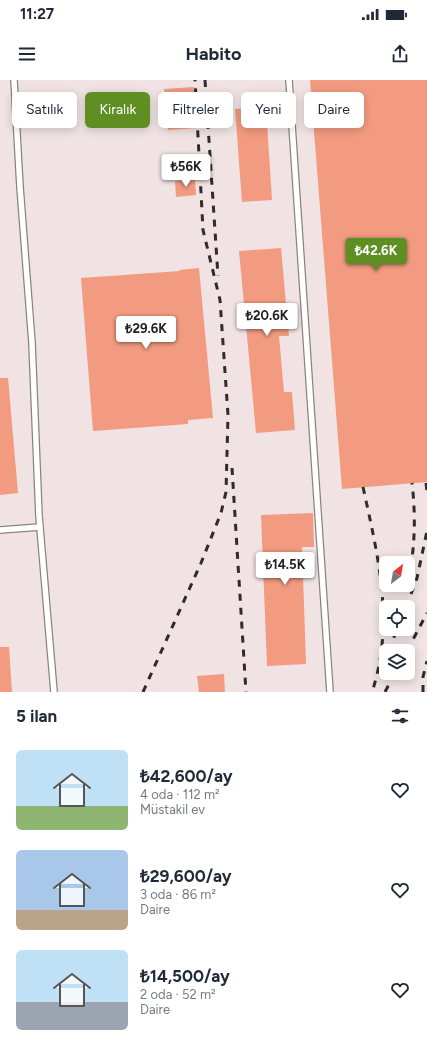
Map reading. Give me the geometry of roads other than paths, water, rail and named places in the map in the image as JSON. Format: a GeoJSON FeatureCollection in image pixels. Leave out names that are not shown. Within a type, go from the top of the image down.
{"type":"FeatureCollection","features":[{"type":"Feature","properties":{"kind":"lane"},"geometry":{"type":"LineString","coordinates":[[14,80],[32,343],[40,527],[54,692]]}},
{"type":"Feature","properties":{"kind":"lane"},"geometry":{"type":"LineString","coordinates":[[289,80],[330,692]]}},
{"type":"Feature","properties":{"kind":"lane"},"geometry":{"type":"LineString","coordinates":[[0,530],[40,527]]}},
{"type":"Feature","properties":{"kind":"railway"},"geometry":{"type":"LineString","coordinates":[[143,692],[201,563],[221,513],[226,492],[228,415],[220,300],[203,230],[195,80]]}},
{"type":"Feature","properties":{"kind":"railway"},"geometry":{"type":"LineString","coordinates":[[205,80],[218,276]]}},
{"type":"Feature","properties":{"kind":"railway"},"geometry":{"type":"LineString","coordinates":[[232,468],[246,692]]}},
{"type":"Feature","properties":{"kind":"railway"},"geometry":{"type":"LineString","coordinates":[[412,483],[414,508],[412,556]]}},
{"type":"Feature","properties":{"kind":"railway"},"geometry":{"type":"LineString","coordinates":[[426,483],[427,491]]}},
{"type":"Feature","properties":{"kind":"railway"},"geometry":{"type":"LineString","coordinates":[[363,487],[379,564],[382,590],[382,641],[379,666],[372,692]]}},
{"type":"Feature","properties":{"kind":"railway"},"geometry":{"type":"LineString","coordinates":[[409,600],[417,578],[427,531]]}},
{"type":"Feature","properties":{"kind":"railway"},"geometry":{"type":"LineString","coordinates":[[411,644],[427,613]]}},
{"type":"Feature","properties":{"kind":"railway"},"geometry":{"type":"LineString","coordinates":[[392,644],[394,636]]}},
{"type":"Feature","properties":{"kind":"railway"},"geometry":{"type":"LineString","coordinates":[[423,692],[423,677],[427,661]]}},
{"type":"Feature","properties":{"kind":"railway"},"geometry":{"type":"LineString","coordinates":[[385,692],[391,680]]}}]}
